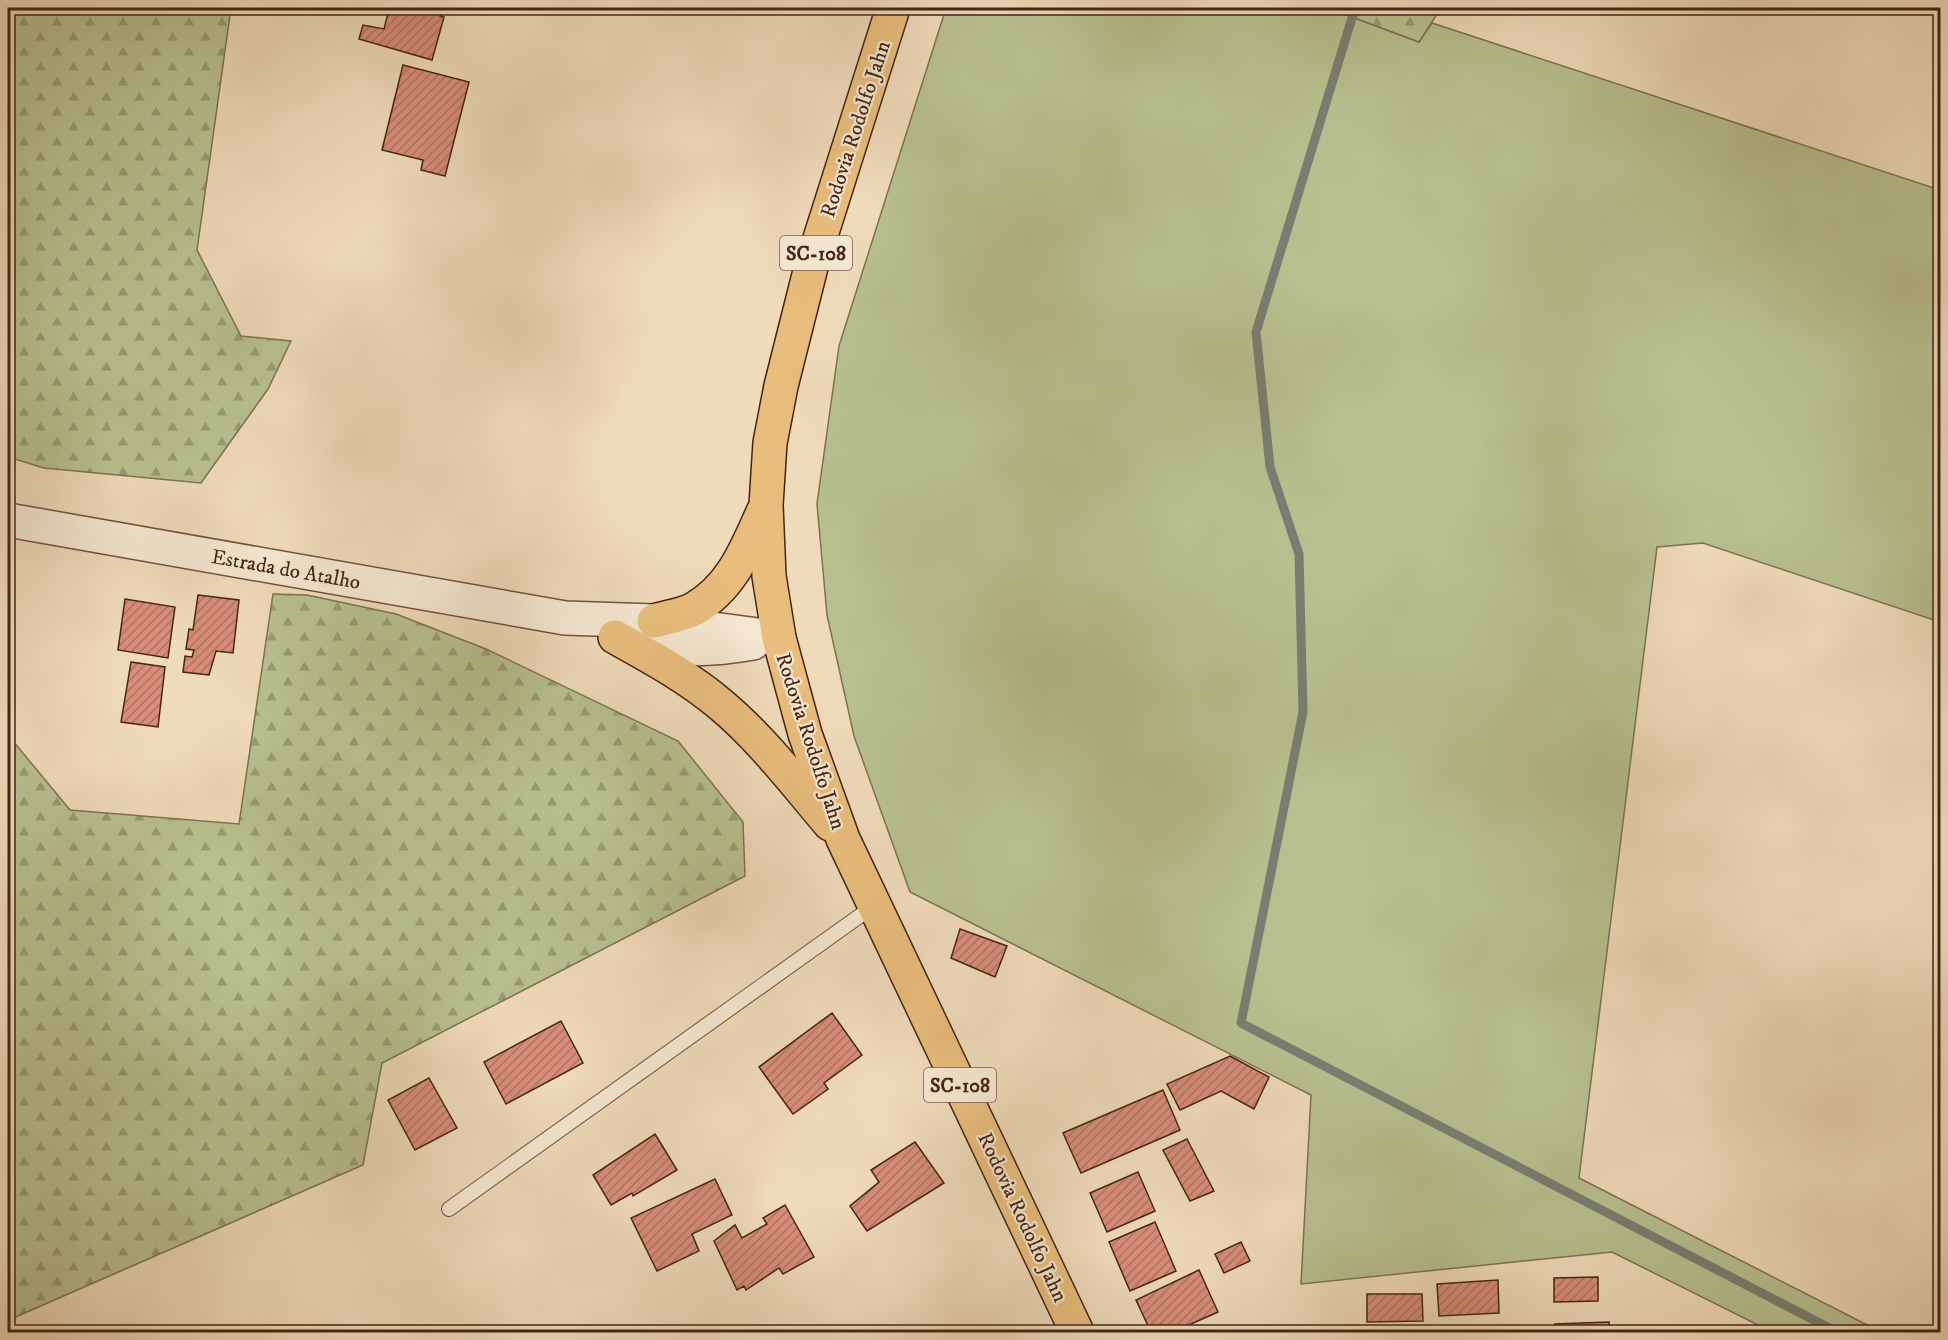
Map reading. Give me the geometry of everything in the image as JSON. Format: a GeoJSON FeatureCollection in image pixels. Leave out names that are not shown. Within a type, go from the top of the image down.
{"type":"FeatureCollection","features":[{"type":"Feature","properties":{"kind":"main road","name":"Rodovia Rodolfo Jahn"},"geometry":{"type":"LineString","coordinates":[[893,8],[793,332],[770,443],[766,505],[769,576],[779,638],[804,734],[843,839],[1077,1332]]}},
{"type":"Feature","properties":{"kind":"main road"},"geometry":{"type":"LineString","coordinates":[[654,621],[693,610],[722,589],[743,557],[766,505]]}},
{"type":"Feature","properties":{"kind":"main road"},"geometry":{"type":"LineString","coordinates":[[615,637],[682,675],[721,704],[758,740],[843,839]]}},
{"type":"Feature","properties":{"kind":"street","name":"Estrada do Atalho"},"geometry":{"type":"LineString","coordinates":[[8,520],[565,618],[654,621],[779,638]]}},
{"type":"Feature","properties":{"kind":"street","name":"Estrada do Atalho"},"geometry":{"type":"LineString","coordinates":[[565,618],[615,637],[664,648],[710,650],[779,638]]}},
{"type":"Feature","properties":{"kind":"lane"},"geometry":{"type":"LineString","coordinates":[[449,1209],[874,905]]}},
{"type":"Feature","properties":{"kind":"green space"},"geometry":{"type":"Polygon","coordinates":[[[8,8],[231,8],[197,250],[241,336],[291,341],[268,389],[201,483],[44,468],[8,457],[8,8]]]}},
{"type":"Feature","properties":{"kind":"green space"},"geometry":{"type":"Polygon","coordinates":[[[946,8],[1328,8],[1419,42],[1432,23],[1940,190],[1940,622],[1703,543],[1657,547],[1579,1178],[1881,1332],[1772,1332],[1612,1252],[1301,1284],[1311,1095],[910,892],[854,736],[827,615],[817,504],[839,346],[946,8]]]}},
{"type":"Feature","properties":{"kind":"green space"},"geometry":{"type":"Polygon","coordinates":[[[1328,8],[1441,8],[1419,42],[1328,8]]]}},
{"type":"Feature","properties":{"kind":"green space"},"geometry":{"type":"Polygon","coordinates":[[[273,594],[307,595],[396,614],[486,649],[678,741],[743,822],[745,876],[382,1063],[363,1165],[11,1319],[14,1332],[8,1332],[8,735],[70,810],[239,824],[273,594]]]}},
{"type":"Feature","properties":{"kind":"building"},"geometry":{"type":"Polygon","coordinates":[[[380,8],[443,8],[440,16],[444,17],[432,60],[359,39],[363,25],[384,29],[389,9],[380,8]]]}},
{"type":"Feature","properties":{"kind":"building"},"geometry":{"type":"Polygon","coordinates":[[[403,65],[469,82],[445,176],[421,170],[423,160],[382,150],[403,65]]]}},
{"type":"Feature","properties":{"kind":"building"},"geometry":{"type":"Polygon","coordinates":[[[198,595],[239,600],[233,653],[216,651],[209,675],[183,672],[185,656],[192,657],[194,650],[186,649],[189,629],[193,630],[198,595]]]}},
{"type":"Feature","properties":{"kind":"building"},"geometry":{"type":"Polygon","coordinates":[[[125,599],[175,607],[168,658],[118,650],[125,599]]]}},
{"type":"Feature","properties":{"kind":"building"},"geometry":{"type":"Polygon","coordinates":[[[131,662],[165,667],[158,727],[121,722],[131,662]]]}},
{"type":"Feature","properties":{"kind":"building"},"geometry":{"type":"Polygon","coordinates":[[[960,929],[1007,946],[995,977],[951,958],[960,929]]]}},
{"type":"Feature","properties":{"kind":"building"},"geometry":{"type":"Polygon","coordinates":[[[832,1013],[862,1055],[824,1083],[828,1089],[793,1114],[759,1067],[832,1013]]]}},
{"type":"Feature","properties":{"kind":"building"},"geometry":{"type":"Polygon","coordinates":[[[561,1021],[583,1063],[506,1104],[484,1062],[561,1021]]]}},
{"type":"Feature","properties":{"kind":"building"},"geometry":{"type":"Polygon","coordinates":[[[1230,1056],[1269,1077],[1254,1109],[1221,1091],[1180,1110],[1167,1084],[1230,1056]]]}},
{"type":"Feature","properties":{"kind":"building"},"geometry":{"type":"Polygon","coordinates":[[[429,1078],[457,1128],[415,1150],[388,1100],[429,1078]]]}},
{"type":"Feature","properties":{"kind":"building"},"geometry":{"type":"Polygon","coordinates":[[[1163,1090],[1180,1130],[1081,1173],[1063,1133],[1163,1090]]]}},
{"type":"Feature","properties":{"kind":"building"},"geometry":{"type":"Polygon","coordinates":[[[655,1134],[677,1170],[633,1196],[632,1193],[611,1205],[593,1175],[655,1134]]]}},
{"type":"Feature","properties":{"kind":"building"},"geometry":{"type":"Polygon","coordinates":[[[1187,1139],[1214,1191],[1190,1201],[1163,1150],[1187,1139]]]}},
{"type":"Feature","properties":{"kind":"building"},"geometry":{"type":"Polygon","coordinates":[[[915,1142],[944,1183],[867,1231],[850,1206],[879,1182],[871,1170],[915,1142]]]}},
{"type":"Feature","properties":{"kind":"building"},"geometry":{"type":"Polygon","coordinates":[[[1138,1172],[1155,1211],[1107,1232],[1090,1193],[1138,1172]]]}},
{"type":"Feature","properties":{"kind":"building"},"geometry":{"type":"Polygon","coordinates":[[[715,1179],[732,1215],[692,1234],[699,1251],[657,1271],[631,1218],[715,1179]]]}},
{"type":"Feature","properties":{"kind":"building"},"geometry":{"type":"Polygon","coordinates":[[[785,1205],[814,1257],[783,1274],[779,1268],[746,1290],[744,1286],[737,1290],[714,1241],[735,1225],[742,1238],[767,1224],[763,1218],[785,1205]]]}},
{"type":"Feature","properties":{"kind":"building"},"geometry":{"type":"Polygon","coordinates":[[[1155,1222],[1176,1271],[1130,1291],[1109,1242],[1155,1222]]]}},
{"type":"Feature","properties":{"kind":"building"},"geometry":{"type":"Polygon","coordinates":[[[1241,1242],[1250,1261],[1224,1273],[1215,1254],[1241,1242]]]}},
{"type":"Feature","properties":{"kind":"building"},"geometry":{"type":"Polygon","coordinates":[[[1199,1270],[1218,1312],[1173,1332],[1151,1332],[1136,1300],[1199,1270]]]}},
{"type":"Feature","properties":{"kind":"building"},"geometry":{"type":"Polygon","coordinates":[[[1598,1277],[1598,1301],[1554,1302],[1554,1278],[1598,1277]]]}},
{"type":"Feature","properties":{"kind":"building"},"geometry":{"type":"Polygon","coordinates":[[[1498,1280],[1499,1313],[1439,1316],[1437,1284],[1498,1280]]]}},
{"type":"Feature","properties":{"kind":"building"},"geometry":{"type":"Polygon","coordinates":[[[1367,1294],[1422,1294],[1423,1321],[1367,1322],[1367,1294]]]}},
{"type":"Feature","properties":{"kind":"building"},"geometry":{"type":"Polygon","coordinates":[[[1609,1322],[1610,1332],[1555,1332],[1555,1324],[1609,1322]]]}},
{"type":"Feature","properties":{"kind":"building"},"geometry":{"type":"Polygon","coordinates":[[[1735,1328],[1735,1332],[1691,1332],[1691,1329],[1735,1328]]]}},
{"type":"Feature","properties":{"kind":"building"},"geometry":{"type":"Polygon","coordinates":[[[1671,1329],[1671,1332],[1616,1332],[1616,1331],[1671,1329]]]}},
{"type":"Feature","properties":{"kind":"waterway"},"geometry":{"type":"LineString","coordinates":[[1355,8],[1256,332],[1270,467],[1299,554],[1303,712],[1241,1023],[1837,1332]]}}]}
